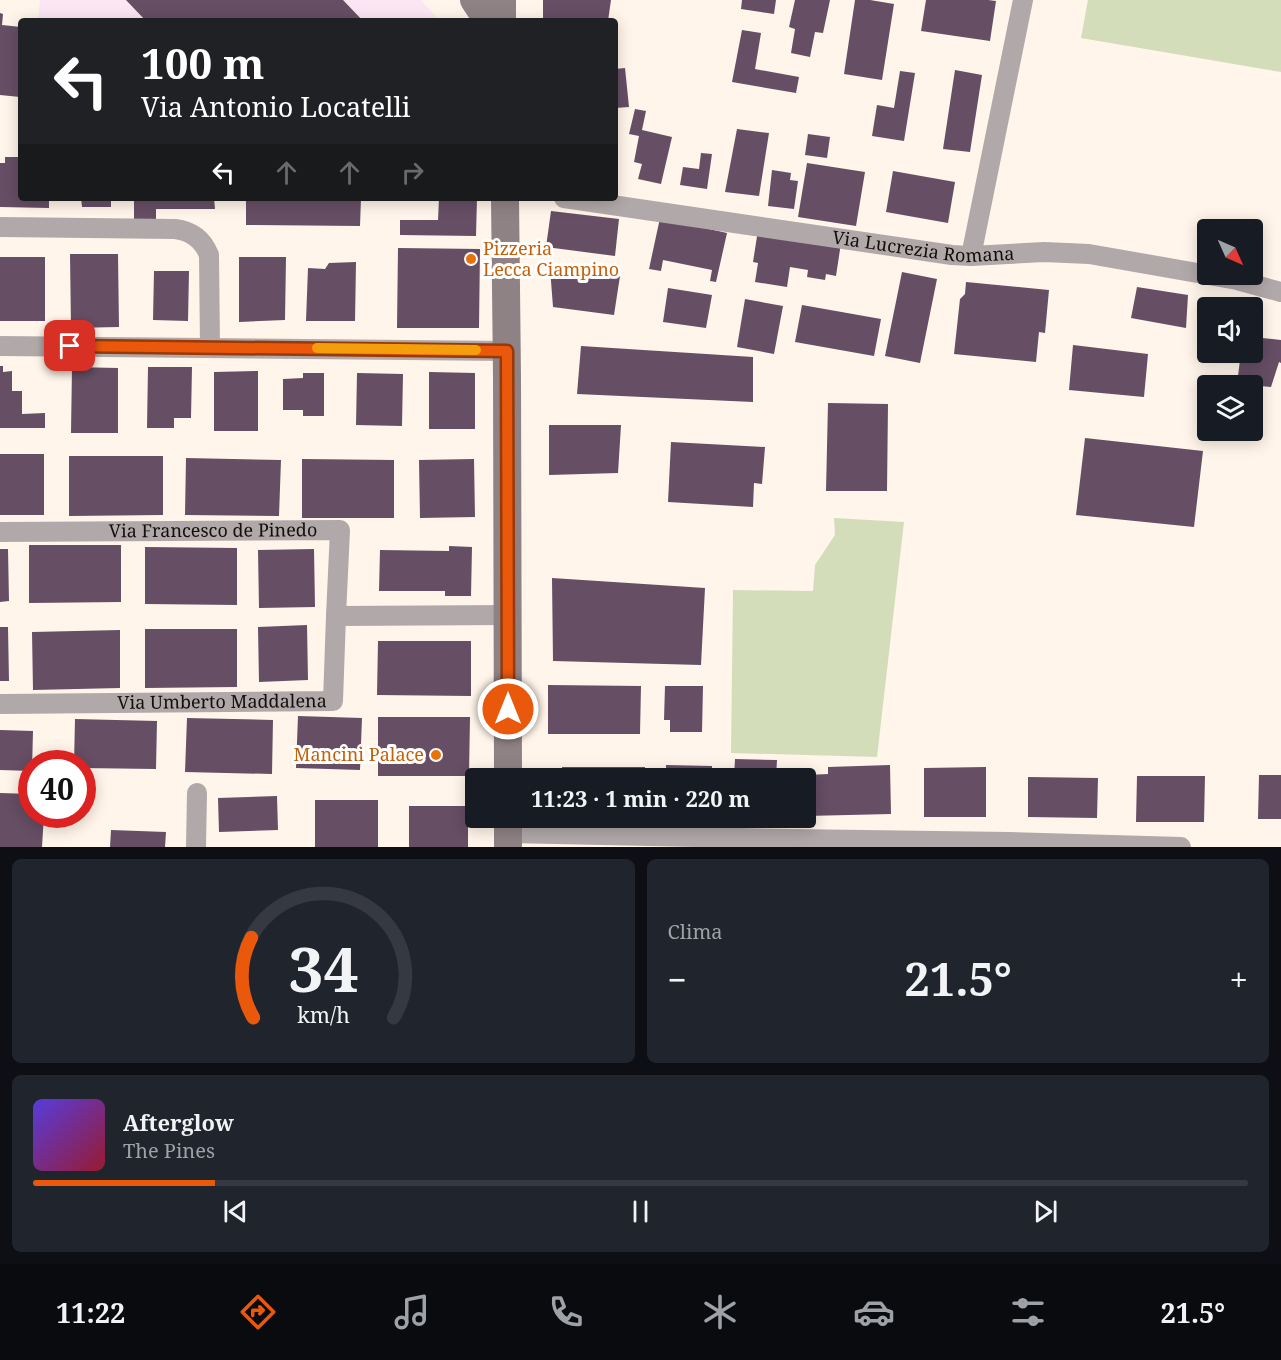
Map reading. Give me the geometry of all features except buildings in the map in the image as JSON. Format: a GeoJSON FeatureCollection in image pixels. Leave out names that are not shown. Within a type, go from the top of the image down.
{"type":"FeatureCollection","features":[{"type":"Feature","properties":{"kind":"street"},"geometry":{"type":"LineString","coordinates":[[474,0],[486,18]]}},
{"type":"Feature","properties":{"kind":"street"},"geometry":{"type":"LineString","coordinates":[[502,0],[502,18]]}},
{"type":"Feature","properties":{"kind":"street"},"geometry":{"type":"LineString","coordinates":[[971,256],[1023,0]]}},
{"type":"Feature","properties":{"kind":"street"},"geometry":{"type":"LineString","coordinates":[[505,201],[508,768]]}},
{"type":"Feature","properties":{"kind":"street","name":"Via Lucrezia Romana"},"geometry":{"type":"LineString","coordinates":[[584,201],[937,254],[971,256],[1044,252],[1089,254],[1237,280],[1281,292]]}},
{"type":"Feature","properties":{"kind":"street"},"geometry":{"type":"LineString","coordinates":[[0,227],[175,229],[194,235],[204,244],[209,255],[210,347]]}},
{"type":"Feature","properties":{"kind":"street"},"geometry":{"type":"LineString","coordinates":[[0,346],[507,351]]}},
{"type":"Feature","properties":{"kind":"street","name":"Via Francesco de Pinedo"},"geometry":{"type":"LineString","coordinates":[[0,532],[340,530],[336,616]]}},
{"type":"Feature","properties":{"kind":"street"},"geometry":{"type":"LineString","coordinates":[[336,616],[508,615]]}},
{"type":"Feature","properties":{"kind":"street","name":"Via Umberto Maddalena"},"geometry":{"type":"LineString","coordinates":[[0,704],[333,701],[336,616]]}},
{"type":"Feature","properties":{"kind":"street"},"geometry":{"type":"LineString","coordinates":[[196,847],[197,793]]}},
{"type":"Feature","properties":{"kind":"street"},"geometry":{"type":"LineString","coordinates":[[508,832],[791,843],[1181,847]]}},
{"type":"Feature","properties":{"kind":"shaded area"},"geometry":{"type":"Polygon","coordinates":[[[40,0],[421,0],[437,18],[38,18],[40,0]]]}},
{"type":"Feature","properties":{"kind":"green space"},"geometry":{"type":"Polygon","coordinates":[[[1088,0],[1281,0],[1281,72],[1081,38],[1088,0]]]}},
{"type":"Feature","properties":{"kind":"green space"},"geometry":{"type":"Polygon","coordinates":[[[834,518],[904,522],[877,757],[731,753],[733,590],[813,591],[815,565],[835,535],[834,518]]]}},
{"type":"Feature","properties":{"kind":"slow traffic"},"geometry":{"type":"LineString","coordinates":[[317,348],[476,350]]}},
{"type":"Feature","properties":{"kind":"place","name":"Pizzeria Lecca Ciampino"},"geometry":{"type":"Point","coordinates":[471,259]}},
{"type":"Feature","properties":{"kind":"place","name":"Mancini Palace"},"geometry":{"type":"Point","coordinates":[436,755]}},
{"type":"Feature","properties":{"kind":"route"},"geometry":{"type":"LineString","coordinates":[[70,346],[507,351],[508,709]]}}]}
